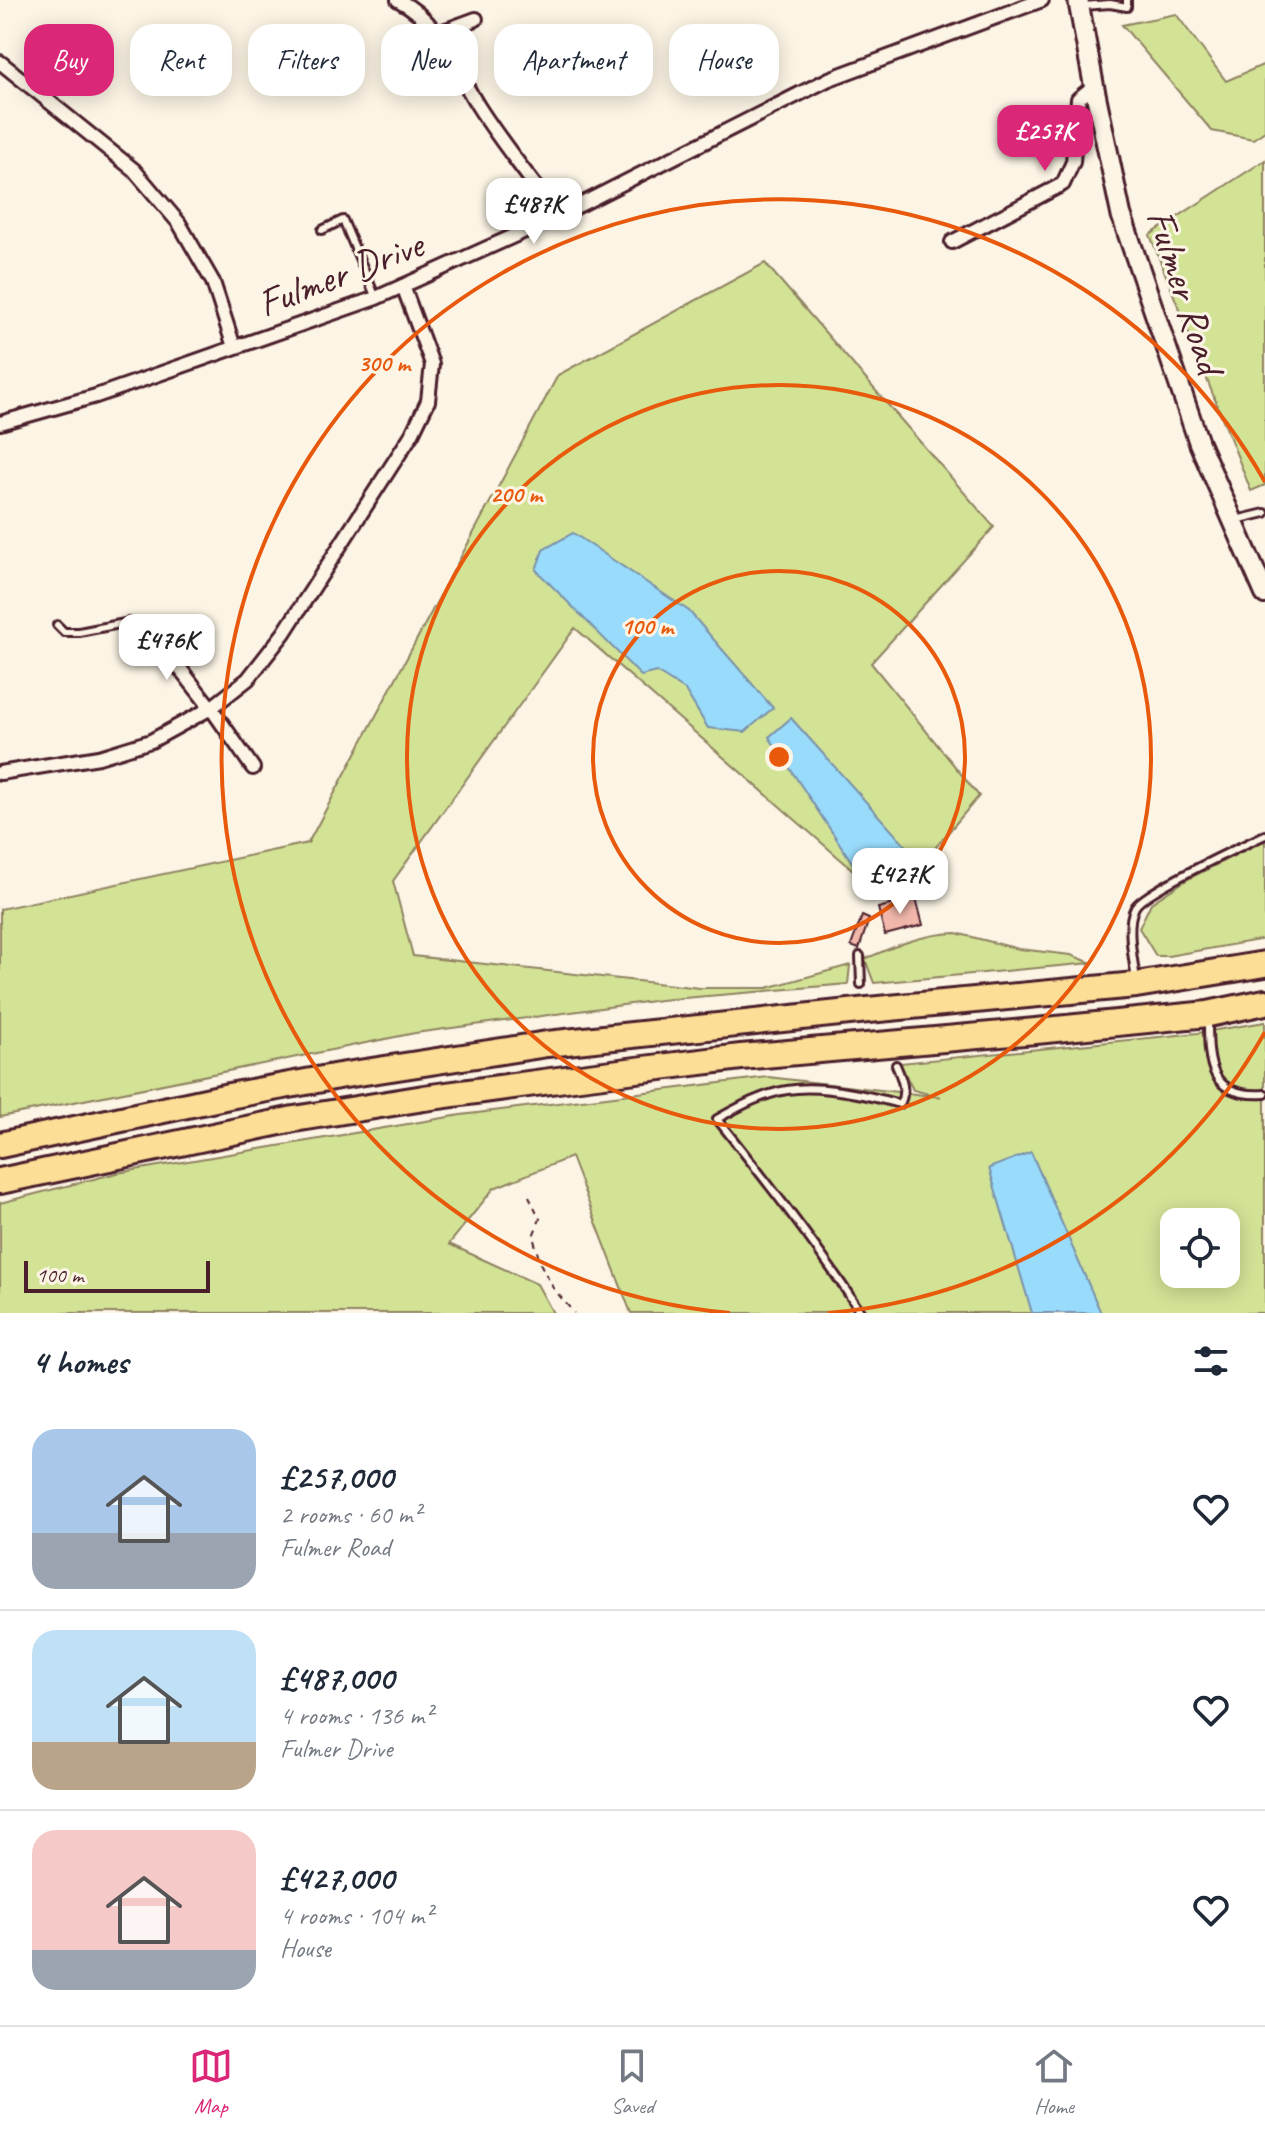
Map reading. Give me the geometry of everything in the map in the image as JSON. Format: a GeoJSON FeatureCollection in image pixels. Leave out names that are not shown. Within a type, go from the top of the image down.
{"type":"FeatureCollection","features":[{"type":"Feature","properties":{"kind":"highway"},"geometry":{"type":"LineString","coordinates":[[0,1145],[323,1078],[547,1044],[1136,985],[1265,964]]}},
{"type":"Feature","properties":{"kind":"highway"},"geometry":{"type":"LineString","coordinates":[[0,1181],[294,1119],[439,1096],[741,1057],[1208,1014],[1265,1002]]}},
{"type":"Feature","properties":{"kind":"street"},"geometry":{"type":"LineString","coordinates":[[398,0],[414,8],[429,24]]}},
{"type":"Feature","properties":{"kind":"street","name":"Fulmer Drive"},"geometry":{"type":"LineString","coordinates":[[0,423],[96,396],[376,298],[558,216],[829,79],[1042,0]]}},
{"type":"Feature","properties":{"kind":"street","name":"Fulmer Road"},"geometry":{"type":"LineString","coordinates":[[1079,3],[1121,214],[1199,443],[1265,594]]}},
{"type":"Feature","properties":{"kind":"street"},"geometry":{"type":"LineString","coordinates":[[462,24],[476,19]]}},
{"type":"Feature","properties":{"kind":"street"},"geometry":{"type":"LineString","coordinates":[[3,69],[134,170],[179,223],[213,282],[234,347]]}},
{"type":"Feature","properties":{"kind":"street"},"geometry":{"type":"LineString","coordinates":[[952,242],[1063,184],[1073,162],[1078,99],[1094,86]]}},
{"type":"Feature","properties":{"kind":"street"},"geometry":{"type":"LineString","coordinates":[[472,96],[558,216]]}},
{"type":"Feature","properties":{"kind":"street"},"geometry":{"type":"LineString","coordinates":[[0,773],[99,757],[151,741],[211,708],[248,679],[284,633],[412,434],[428,401],[432,364],[403,286]]}},
{"type":"Feature","properties":{"kind":"street"},"geometry":{"type":"LineString","coordinates":[[152,633],[253,768]]}},
{"type":"Feature","properties":{"kind":"lane"},"geometry":{"type":"LineString","coordinates":[[1079,3],[1127,7],[1127,0]]}},
{"type":"Feature","properties":{"kind":"lane"},"geometry":{"type":"LineString","coordinates":[[322,230],[343,220],[376,298]]}},
{"type":"Feature","properties":{"kind":"lane"},"geometry":{"type":"LineString","coordinates":[[1233,521],[1265,513]]}},
{"type":"Feature","properties":{"kind":"lane"},"geometry":{"type":"LineString","coordinates":[[57,625],[64,632],[79,632],[130,622],[152,633]]}},
{"type":"Feature","properties":{"kind":"lane"},"geometry":{"type":"LineString","coordinates":[[1136,985],[1130,926],[1135,906],[1153,891],[1265,835]]}},
{"type":"Feature","properties":{"kind":"lane"},"geometry":{"type":"LineString","coordinates":[[860,956],[861,984]]}},
{"type":"Feature","properties":{"kind":"lane"},"geometry":{"type":"LineString","coordinates":[[1208,1014],[1208,1057],[1215,1078],[1237,1091],[1265,1094]]}},
{"type":"Feature","properties":{"kind":"lane"},"geometry":{"type":"LineString","coordinates":[[861,1313],[831,1267],[717,1119],[763,1096],[786,1090],[811,1088],[900,1104],[905,1095],[896,1065]]}},
{"type":"Feature","properties":{"kind":"path"},"geometry":{"type":"LineString","coordinates":[[529,1196],[540,1219],[533,1236],[540,1263],[553,1288],[574,1313]]}},
{"type":"Feature","properties":{"kind":"green space"},"geometry":{"type":"Polygon","coordinates":[[[1176,14],[1226,81],[1265,64],[1265,131],[1253,139],[1212,131],[1122,25],[1176,14]]]}},
{"type":"Feature","properties":{"kind":"green space"},"geometry":{"type":"Polygon","coordinates":[[[1265,160],[1265,485],[1251,491],[1150,235],[1265,160]]]}},
{"type":"Feature","properties":{"kind":"green space"},"geometry":{"type":"Polygon","coordinates":[[[765,263],[994,527],[871,663],[979,796],[910,878],[861,877],[575,628],[393,881],[413,956],[700,988],[767,988],[850,965],[848,984],[660,1000],[415,1033],[0,1117],[0,909],[308,843],[558,375],[765,263]]]}},
{"type":"Feature","properties":{"kind":"green space"},"geometry":{"type":"Polygon","coordinates":[[[1265,840],[1265,939],[1156,956],[1139,928],[1151,903],[1188,879],[1265,840]]]}},
{"type":"Feature","properties":{"kind":"green space"},"geometry":{"type":"Polygon","coordinates":[[[956,933],[1019,949],[1071,955],[1092,963],[874,983],[865,959],[920,938],[956,933]]]}},
{"type":"Feature","properties":{"kind":"green space"},"geometry":{"type":"Polygon","coordinates":[[[1265,1022],[1265,1313],[631,1313],[571,1157],[494,1188],[449,1244],[537,1284],[553,1313],[0,1313],[0,1203],[117,1173],[461,1115],[768,1077],[941,1097],[913,1090],[900,1063],[1198,1033],[1265,1022]]]}},
{"type":"Feature","properties":{"kind":"water"},"geometry":{"type":"Polygon","coordinates":[[[573,533],[689,611],[773,708],[745,732],[708,728],[685,690],[656,672],[641,676],[536,570],[543,550],[573,533]]]}},
{"type":"Feature","properties":{"kind":"water"},"geometry":{"type":"Polygon","coordinates":[[[791,718],[919,861],[886,895],[869,888],[769,737],[791,718]]]}},
{"type":"Feature","properties":{"kind":"water"},"geometry":{"type":"Polygon","coordinates":[[[1031,1152],[1101,1313],[1032,1313],[989,1168],[1031,1152]]]}},
{"type":"Feature","properties":{"kind":"building"},"geometry":{"type":"Polygon","coordinates":[[[916,898],[923,925],[885,935],[878,908],[916,898]]]}},
{"type":"Feature","properties":{"kind":"building"},"geometry":{"type":"Polygon","coordinates":[[[862,916],[869,919],[859,949],[851,946],[862,916]]]}}]}
